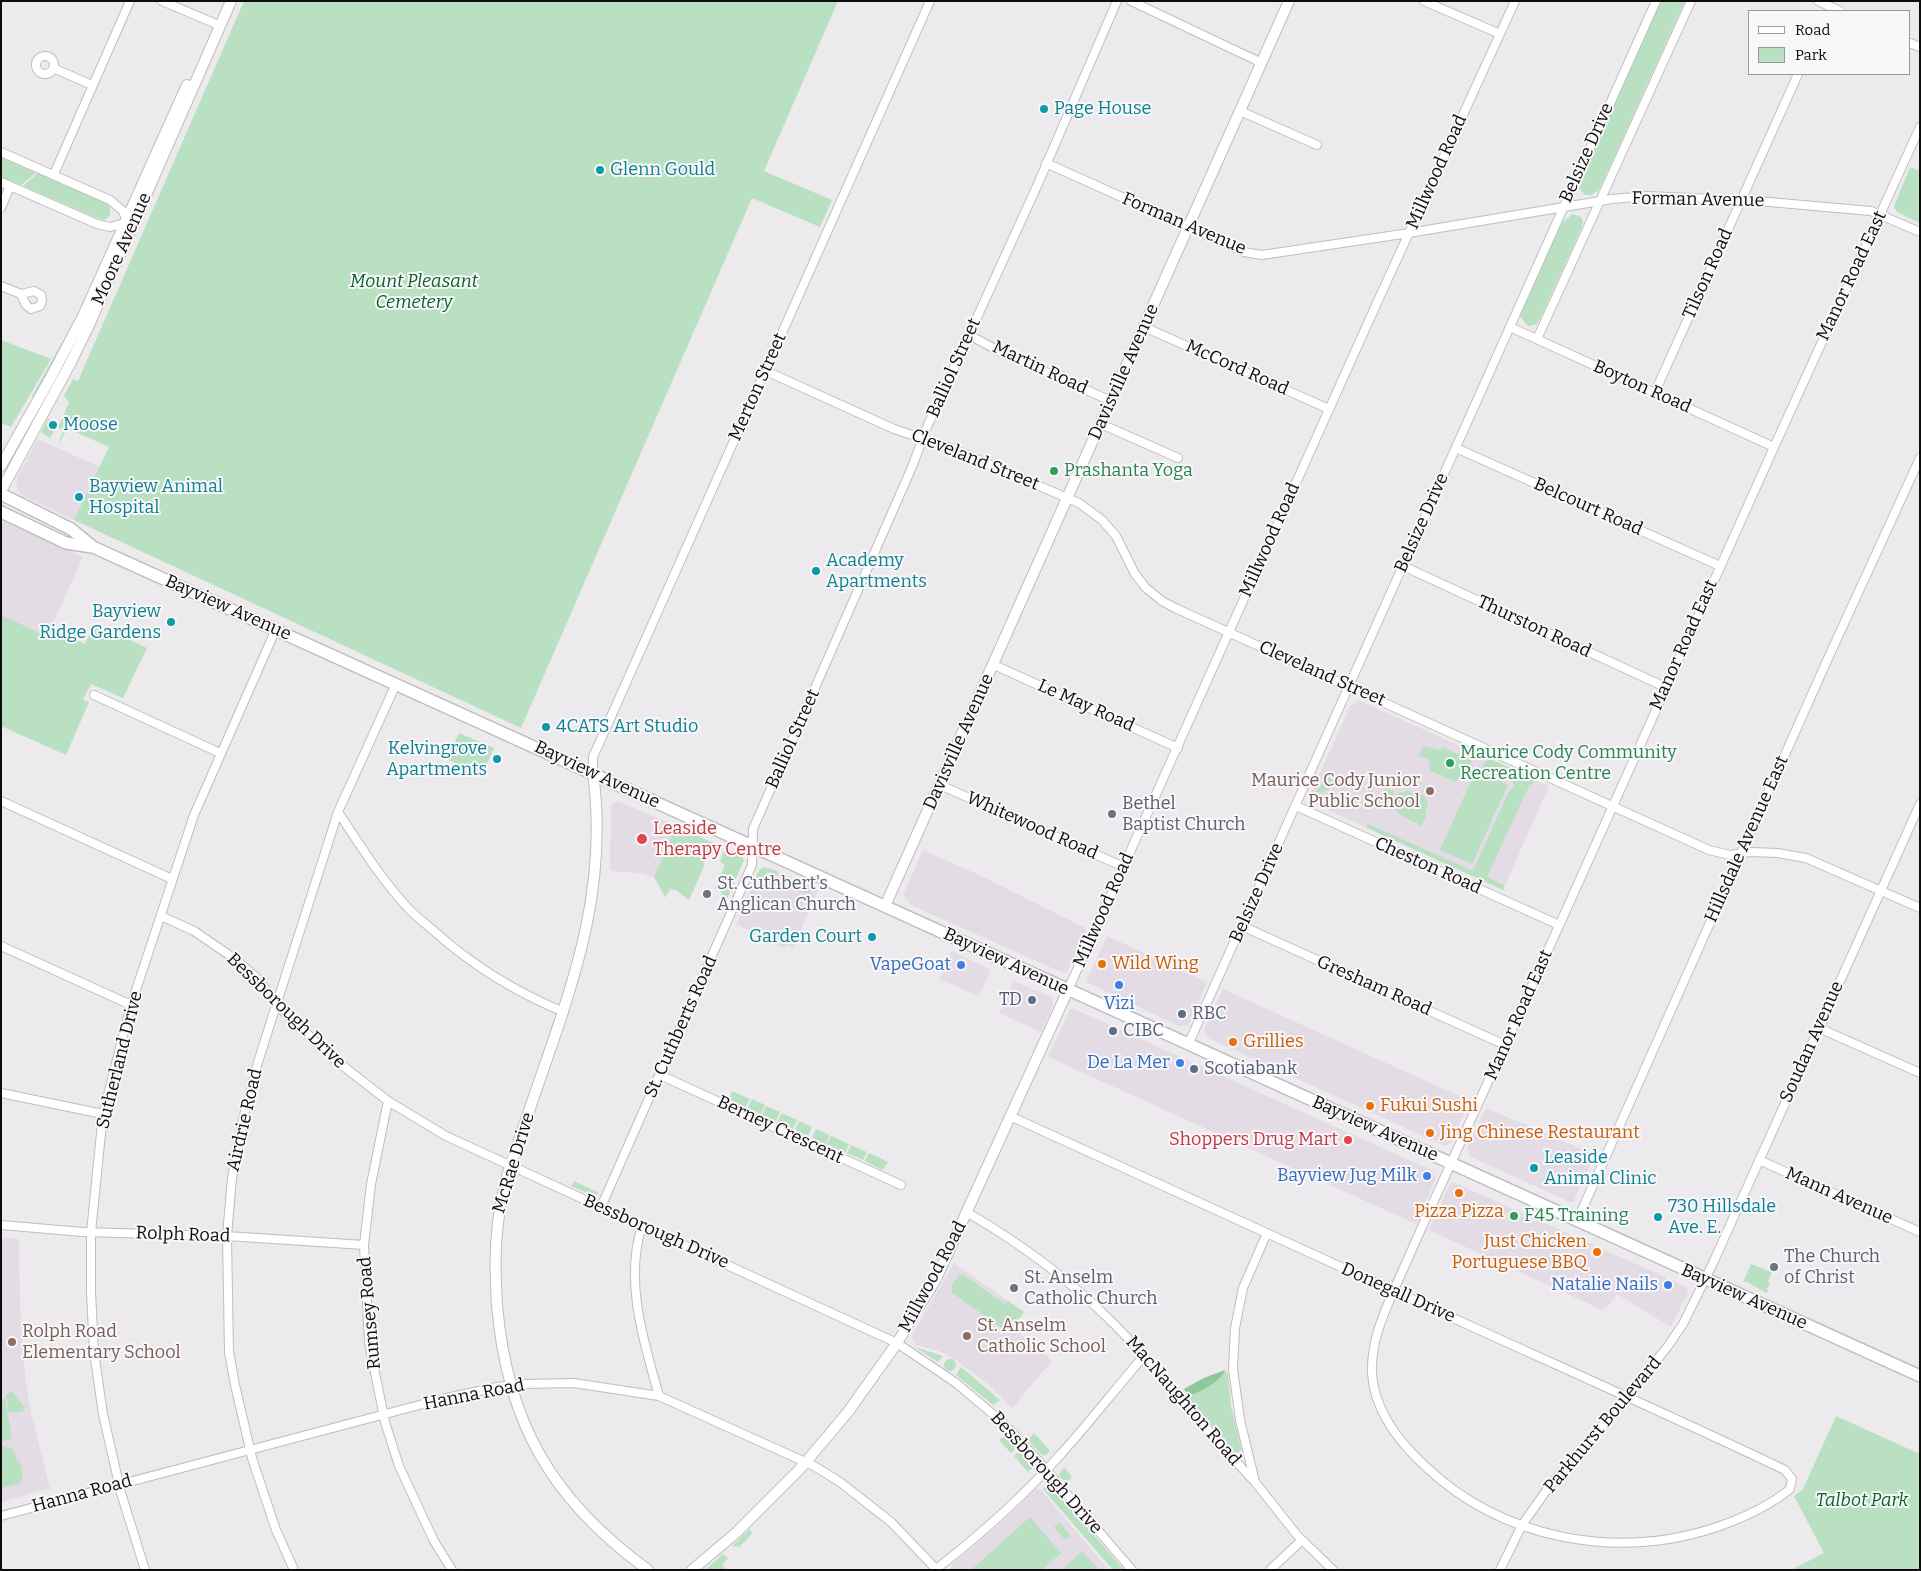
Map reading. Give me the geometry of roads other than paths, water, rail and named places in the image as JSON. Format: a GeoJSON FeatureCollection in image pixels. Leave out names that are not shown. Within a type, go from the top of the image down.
{"type":"FeatureCollection","features":[{"type":"Feature","properties":{"kind":"main road","name":"Bayview Avenue"},"geometry":{"type":"LineString","coordinates":[[1,492],[71,529],[93,547]]}},
{"type":"Feature","properties":{"kind":"main road","name":"Bayview Avenue"},"geometry":{"type":"LineString","coordinates":[[1,512],[66,542],[93,547],[276,629],[1705,1280],[1920,1376]]}},
{"type":"Feature","properties":{"kind":"street"},"geometry":{"type":"LineString","coordinates":[[54,174],[130,1]]}},
{"type":"Feature","properties":{"kind":"street"},"geometry":{"type":"LineString","coordinates":[[162,1],[218,24]]}},
{"type":"Feature","properties":{"kind":"street","name":"Moore Avenue"},"geometry":{"type":"LineString","coordinates":[[218,24],[224,1]]}},
{"type":"Feature","properties":{"kind":"street","name":"Moore Avenue"},"geometry":{"type":"LineString","coordinates":[[1,492],[30,425],[130,222],[218,24],[231,1]]}},
{"type":"Feature","properties":{"kind":"street","name":"Merton Street"},"geometry":{"type":"LineString","coordinates":[[593,773],[593,757],[930,1]]}},
{"type":"Feature","properties":{"kind":"street","name":"Balliol Street"},"geometry":{"type":"LineString","coordinates":[[752,846],[753,829],[908,475],[922,438],[1037,186],[1117,1]]}},
{"type":"Feature","properties":{"kind":"street"},"geometry":{"type":"LineString","coordinates":[[1131,1],[1262,62]]}},
{"type":"Feature","properties":{"kind":"street","name":"Davisville Avenue"},"geometry":{"type":"LineString","coordinates":[[885,906],[1289,1]]}},
{"type":"Feature","properties":{"kind":"street"},"geometry":{"type":"LineString","coordinates":[[1424,1],[1500,34]]}},
{"type":"Feature","properties":{"kind":"street","name":"Millwood Road"},"geometry":{"type":"LineString","coordinates":[[692,1570],[737,1532],[805,1462],[848,1412],[897,1343],[936,1279],[1012,1117],[1329,409],[1515,1]]}},
{"type":"Feature","properties":{"kind":"street","name":"Belsize Drive"},"geometry":{"type":"LineString","coordinates":[[1188,1045],[1656,1]]}},
{"type":"Feature","properties":{"kind":"street","name":"Belsize Drive"},"geometry":{"type":"LineString","coordinates":[[1537,340],[1691,1]]}},
{"type":"Feature","properties":{"kind":"street"},"geometry":{"type":"LineString","coordinates":[[1818,1],[1827,8]]}},
{"type":"Feature","properties":{"kind":"street"},"geometry":{"type":"LineString","coordinates":[[53,68],[92,85]]}},
{"type":"Feature","properties":{"kind":"street","name":"Tilson Road"},"geometry":{"type":"LineString","coordinates":[[1655,392],[1798,75]]}},
{"type":"Feature","properties":{"kind":"street"},"geometry":{"type":"LineString","coordinates":[[1240,111],[1317,145]]}},
{"type":"Feature","properties":{"kind":"street","name":"Manor Road East"},"geometry":{"type":"LineString","coordinates":[[1785,1470],[1792,1479],[1792,1486],[1778,1498],[1757,1511],[1699,1533],[1669,1540],[1634,1543],[1585,1541],[1548,1533],[1522,1525],[1481,1508],[1436,1477],[1403,1444],[1389,1424],[1379,1402],[1374,1382],[1373,1355],[1380,1320],[1920,127]]}},
{"type":"Feature","properties":{"kind":"street"},"geometry":{"type":"LineString","coordinates":[[1,152],[110,200],[123,211],[130,222],[110,227],[97,224],[1,182]]}},
{"type":"Feature","properties":{"kind":"street","name":"Forman Avenue"},"geometry":{"type":"LineString","coordinates":[[1046,163],[1244,252],[1262,255],[1562,209],[1612,199],[1647,196],[1741,200],[1871,211],[1920,232]]}},
{"type":"Feature","properties":{"kind":"street"},"geometry":{"type":"LineString","coordinates":[[1,208],[10,186]]}},
{"type":"Feature","properties":{"kind":"street"},"geometry":{"type":"LineString","coordinates":[[1,286],[21,294]]}},
{"type":"Feature","properties":{"kind":"street","name":"McCord Road"},"geometry":{"type":"LineString","coordinates":[[1144,327],[1329,409]]}},
{"type":"Feature","properties":{"kind":"street","name":"Boyton Road"},"geometry":{"type":"LineString","coordinates":[[1510,327],[1774,447]]}},
{"type":"Feature","properties":{"kind":"street","name":"Martin Road"},"geometry":{"type":"LineString","coordinates":[[969,335],[999,351],[1111,402]]}},
{"type":"Feature","properties":{"kind":"street","name":"Cleveland Street"},"geometry":{"type":"LineString","coordinates":[[766,371],[894,428],[951,448],[1067,497],[1102,520],[1116,536],[1135,574],[1153,594],[1175,608],[1709,850],[1730,855],[1751,852],[1777,853],[1806,858],[1920,908]]}},
{"type":"Feature","properties":{"kind":"street"},"geometry":{"type":"LineString","coordinates":[[1101,424],[1178,458]]}},
{"type":"Feature","properties":{"kind":"street","name":"Moore Avenue"},"geometry":{"type":"LineString","coordinates":[[1,466],[30,425]]}},
{"type":"Feature","properties":{"kind":"street","name":"Belcourt Road"},"geometry":{"type":"LineString","coordinates":[[1456,448],[1720,566]]}},
{"type":"Feature","properties":{"kind":"street","name":"Hillsdale Avenue East"},"geometry":{"type":"LineString","coordinates":[[1576,1221],[1920,458]]}},
{"type":"Feature","properties":{"kind":"street","name":"Thurston Road"},"geometry":{"type":"LineString","coordinates":[[1403,566],[1665,687]]}},
{"type":"Feature","properties":{"kind":"street","name":"Sutherland Drive"},"geometry":{"type":"LineString","coordinates":[[145,1570],[119,1484],[103,1414],[94,1352],[91,1232],[103,1114],[132,1005],[194,815],[276,629]]}},
{"type":"Feature","properties":{"kind":"street","name":"Le May Road"},"geometry":{"type":"LineString","coordinates":[[994,665],[1178,748]]}},
{"type":"Feature","properties":{"kind":"street","name":"Airdrie Road"},"geometry":{"type":"LineString","coordinates":[[294,1570],[263,1494],[234,1385],[229,1352],[227,1236],[232,1178],[242,1123],[258,1062],[338,812],[396,684]]}},
{"type":"Feature","properties":{"kind":"street"},"geometry":{"type":"LineString","coordinates":[[94,695],[220,753]]}},
{"type":"Feature","properties":{"kind":"street","name":"McRae Drive"},"geometry":{"type":"LineString","coordinates":[[593,773],[598,824],[595,880],[589,922],[564,1012],[510,1166],[497,1222],[494,1256],[500,1331],[510,1386],[527,1432],[564,1492],[586,1518],[612,1542],[648,1570]]}},
{"type":"Feature","properties":{"kind":"street","name":"Whitewood Road"},"geometry":{"type":"LineString","coordinates":[[940,785],[1124,866]]}},
{"type":"Feature","properties":{"kind":"street"},"geometry":{"type":"LineString","coordinates":[[1,802],[172,879]]}},
{"type":"Feature","properties":{"kind":"street","name":"Soudan Avenue"},"geometry":{"type":"LineString","coordinates":[[1705,1280],[1920,804]]}},
{"type":"Feature","properties":{"kind":"street","name":"Cheston Road"},"geometry":{"type":"LineString","coordinates":[[1296,806],[1559,925]]}},
{"type":"Feature","properties":{"kind":"street"},"geometry":{"type":"LineString","coordinates":[[338,812],[373,865],[391,888],[409,909],[430,928],[487,974],[513,989],[564,1012]]}},
{"type":"Feature","properties":{"kind":"street","name":"St. Cuthberts Road"},"geometry":{"type":"LineString","coordinates":[[601,1206],[752,864],[752,846]]}},
{"type":"Feature","properties":{"kind":"street","name":"Bessborough Drive"},"geometry":{"type":"LineString","coordinates":[[161,916],[194,931],[236,959],[256,977],[283,1011],[334,1059],[388,1101],[446,1136],[768,1282],[897,1343],[938,1370],[987,1408],[1017,1436],[1132,1570]]}},
{"type":"Feature","properties":{"kind":"street","name":"Gresham Road"},"geometry":{"type":"LineString","coordinates":[[1242,926],[1505,1045]]}},
{"type":"Feature","properties":{"kind":"street"},"geometry":{"type":"LineString","coordinates":[[1,946],[132,1005]]}},
{"type":"Feature","properties":{"kind":"street"},"geometry":{"type":"LineString","coordinates":[[1819,1028],[1920,1073]]}},
{"type":"Feature","properties":{"kind":"street","name":"Berney Crescent"},"geometry":{"type":"LineString","coordinates":[[660,1075],[901,1185]]}},
{"type":"Feature","properties":{"kind":"street"},"geometry":{"type":"LineString","coordinates":[[1,1093],[103,1114]]}},
{"type":"Feature","properties":{"kind":"street","name":"Rumsey Road"},"geometry":{"type":"LineString","coordinates":[[388,1101],[371,1184],[364,1245],[369,1343],[383,1415],[399,1466],[416,1506],[452,1570]]}},
{"type":"Feature","properties":{"kind":"street","name":"Donegall Drive"},"geometry":{"type":"LineString","coordinates":[[1012,1117],[1785,1470]]}},
{"type":"Feature","properties":{"kind":"street","name":"Mann Avenue"},"geometry":{"type":"LineString","coordinates":[[1759,1160],[1920,1232]]}},
{"type":"Feature","properties":{"kind":"street","name":"MacNaughton Road"},"geometry":{"type":"LineString","coordinates":[[968,1213],[1019,1245],[1058,1274],[1113,1322],[1255,1482],[1302,1540],[1333,1570]]}},
{"type":"Feature","properties":{"kind":"street","name":"Rolph Road"},"geometry":{"type":"LineString","coordinates":[[1,1225],[91,1232],[227,1236],[364,1245]]}},
{"type":"Feature","properties":{"kind":"street"},"geometry":{"type":"LineString","coordinates":[[642,1226],[637,1242],[636,1290],[638,1315],[659,1396]]}},
{"type":"Feature","properties":{"kind":"street"},"geometry":{"type":"LineString","coordinates":[[1255,1482],[1237,1403],[1233,1353],[1236,1320],[1243,1288],[1267,1234]]}},
{"type":"Feature","properties":{"kind":"street","name":"Parkhurst Boulevard"},"geometry":{"type":"LineString","coordinates":[[1500,1570],[1522,1525],[1550,1484],[1627,1397],[1668,1346],[1705,1280]]}},
{"type":"Feature","properties":{"kind":"street"},"geometry":{"type":"LineString","coordinates":[[936,1569],[998,1518],[1046,1470],[1144,1356]]}},
{"type":"Feature","properties":{"kind":"street","name":"Hanna Road"},"geometry":{"type":"LineString","coordinates":[[1,1516],[442,1399],[510,1386],[574,1383],[659,1396],[805,1462],[840,1482],[866,1501],[909,1538],[936,1569]]}},
{"type":"Feature","properties":{"kind":"street"},"geometry":{"type":"LineString","coordinates":[[1270,1570],[1302,1540]]}},
{"type":"Feature","properties":{"kind":"place","name":"Page House"},"geometry":{"type":"Point","coordinates":[1044,109]}},
{"type":"Feature","properties":{"kind":"place","name":"Glenn Gould"},"geometry":{"type":"Point","coordinates":[600,170]}},
{"type":"Feature","properties":{"kind":"place","name":"Moose"},"geometry":{"type":"Point","coordinates":[53,425]}},
{"type":"Feature","properties":{"kind":"place","name":"Prashanta Yoga"},"geometry":{"type":"Point","coordinates":[1054,471]}},
{"type":"Feature","properties":{"kind":"place","name":"Bayview Animal Hospital"},"geometry":{"type":"Point","coordinates":[79,497]}},
{"type":"Feature","properties":{"kind":"place","name":"Academy Apartments"},"geometry":{"type":"Point","coordinates":[816,571]}},
{"type":"Feature","properties":{"kind":"place","name":"Bayview Ridge Gardens"},"geometry":{"type":"Point","coordinates":[171,622]}},
{"type":"Feature","properties":{"kind":"place","name":"4CATS Art Studio"},"geometry":{"type":"Point","coordinates":[546,727]}},
{"type":"Feature","properties":{"kind":"place","name":"Kelvingrove Apartments"},"geometry":{"type":"Point","coordinates":[497,759]}},
{"type":"Feature","properties":{"kind":"place","name":"Maurice Cody Community Recreation Centre"},"geometry":{"type":"Point","coordinates":[1450,763]}},
{"type":"Feature","properties":{"kind":"place","name":"Maurice Cody Junior Public School"},"geometry":{"type":"Point","coordinates":[1430,791]}},
{"type":"Feature","properties":{"kind":"place","name":"Bethel Baptist Church"},"geometry":{"type":"Point","coordinates":[1112,814]}},
{"type":"Feature","properties":{"kind":"place","name":"Leaside Therapy Centre"},"geometry":{"type":"Point","coordinates":[642,839]}},
{"type":"Feature","properties":{"kind":"place","name":"St. Cuthbert's Anglican Church"},"geometry":{"type":"Point","coordinates":[707,894]}},
{"type":"Feature","properties":{"kind":"place","name":"Garden Court"},"geometry":{"type":"Point","coordinates":[872,937]}},
{"type":"Feature","properties":{"kind":"place","name":"Wild Wing"},"geometry":{"type":"Point","coordinates":[1102,964]}},
{"type":"Feature","properties":{"kind":"place","name":"VapeGoat"},"geometry":{"type":"Point","coordinates":[961,965]}},
{"type":"Feature","properties":{"kind":"place","name":"Vizi"},"geometry":{"type":"Point","coordinates":[1119,985]}},
{"type":"Feature","properties":{"kind":"place","name":"TD"},"geometry":{"type":"Point","coordinates":[1032,1000]}},
{"type":"Feature","properties":{"kind":"place","name":"RBC"},"geometry":{"type":"Point","coordinates":[1182,1014]}},
{"type":"Feature","properties":{"kind":"place","name":"CIBC"},"geometry":{"type":"Point","coordinates":[1113,1031]}},
{"type":"Feature","properties":{"kind":"place","name":"Grillies"},"geometry":{"type":"Point","coordinates":[1233,1042]}},
{"type":"Feature","properties":{"kind":"place","name":"De La Mer"},"geometry":{"type":"Point","coordinates":[1180,1063]}},
{"type":"Feature","properties":{"kind":"place","name":"Scotiabank"},"geometry":{"type":"Point","coordinates":[1194,1069]}},
{"type":"Feature","properties":{"kind":"place","name":"Fukui Sushi"},"geometry":{"type":"Point","coordinates":[1370,1106]}},
{"type":"Feature","properties":{"kind":"place","name":"Jing Chinese Restaurant"},"geometry":{"type":"Point","coordinates":[1430,1133]}},
{"type":"Feature","properties":{"kind":"place","name":"Shoppers Drug Mart"},"geometry":{"type":"Point","coordinates":[1348,1140]}},
{"type":"Feature","properties":{"kind":"place","name":"Leaside Animal Clinic"},"geometry":{"type":"Point","coordinates":[1534,1168]}},
{"type":"Feature","properties":{"kind":"place","name":"Bayview Jug Milk"},"geometry":{"type":"Point","coordinates":[1427,1176]}},
{"type":"Feature","properties":{"kind":"place","name":"Pizza Pizza"},"geometry":{"type":"Point","coordinates":[1459,1193]}},
{"type":"Feature","properties":{"kind":"place","name":"F45 Training"},"geometry":{"type":"Point","coordinates":[1514,1216]}},
{"type":"Feature","properties":{"kind":"place","name":"730 Hillsdale Ave. E."},"geometry":{"type":"Point","coordinates":[1658,1217]}},
{"type":"Feature","properties":{"kind":"place","name":"Just Chicken Portuguese BBQ"},"geometry":{"type":"Point","coordinates":[1597,1252]}},
{"type":"Feature","properties":{"kind":"place","name":"The Church of Christ"},"geometry":{"type":"Point","coordinates":[1774,1267]}},
{"type":"Feature","properties":{"kind":"place","name":"Natalie Nails"},"geometry":{"type":"Point","coordinates":[1668,1285]}},
{"type":"Feature","properties":{"kind":"place","name":"St. Anselm Catholic Church"},"geometry":{"type":"Point","coordinates":[1014,1288]}},
{"type":"Feature","properties":{"kind":"place","name":"St. Anselm Catholic School"},"geometry":{"type":"Point","coordinates":[967,1336]}},
{"type":"Feature","properties":{"kind":"place","name":"Rolph Road Elementary School"},"geometry":{"type":"Point","coordinates":[12,1342]}},
{"type":"Feature","properties":{"kind":"park label","name":"Mount Pleasant Cemetery"},"geometry":{"type":"Point","coordinates":[414,292]}},
{"type":"Feature","properties":{"kind":"park label","name":"Talbot Park"},"geometry":{"type":"Point","coordinates":[1862,1501]}}]}
